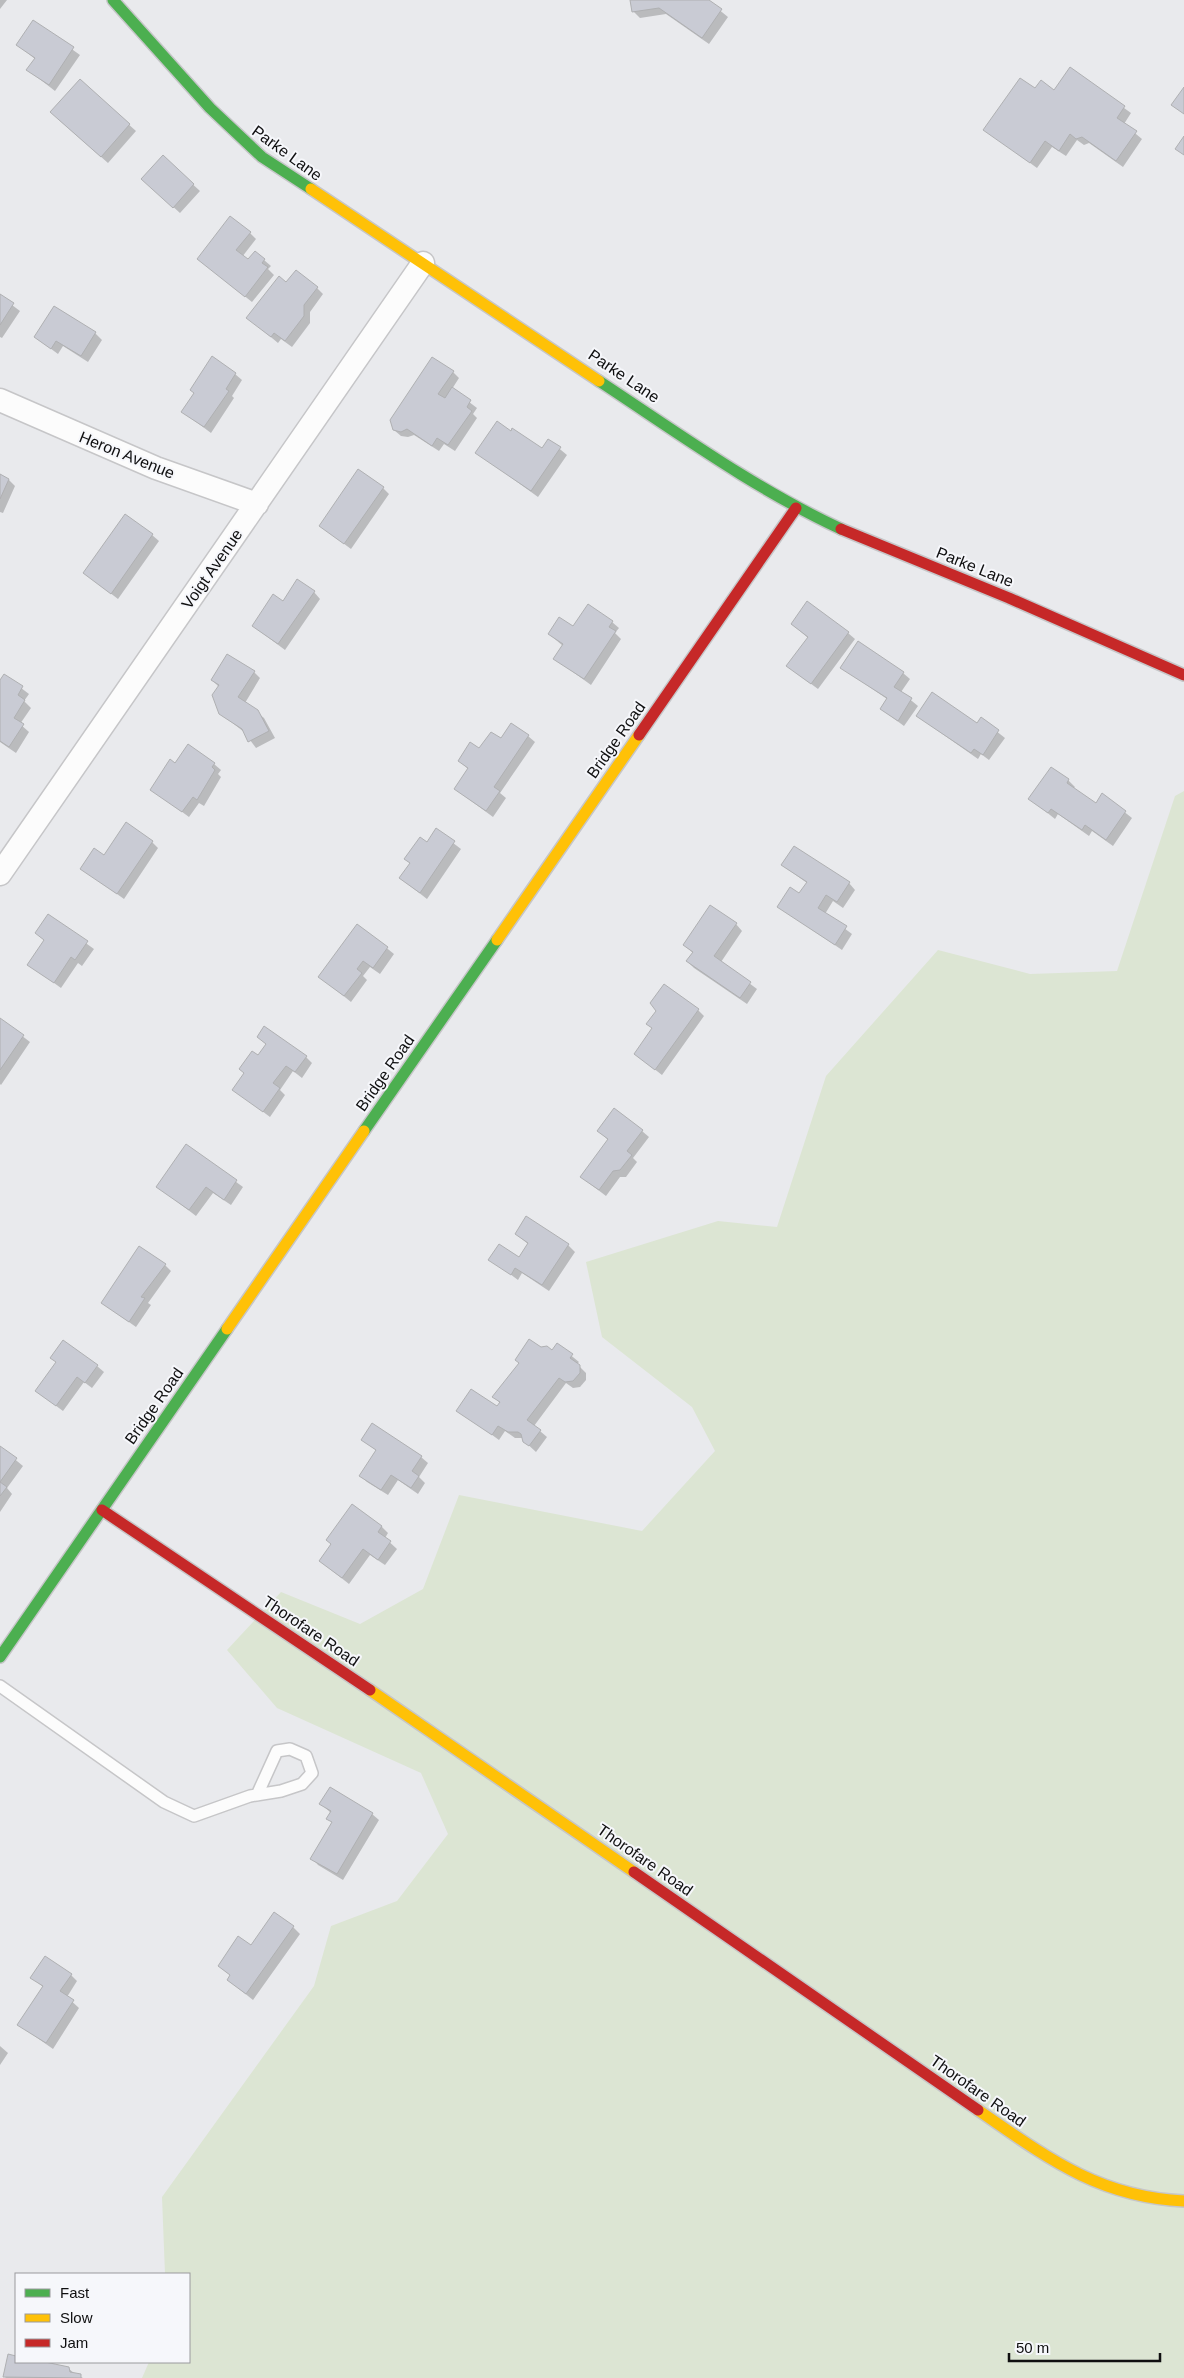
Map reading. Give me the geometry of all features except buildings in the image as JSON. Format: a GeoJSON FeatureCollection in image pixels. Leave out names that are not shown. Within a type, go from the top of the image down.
{"type":"FeatureCollection","features":[{"type":"Feature","properties":{"kind":"street","name":"Parke Lane"},"geometry":{"type":"LineString","coordinates":[[113,0],[210,108],[262,157],[286,175],[423,263],[746,478],[796,508],[845,531],[1008,598],[1184,675]]}},
{"type":"Feature","properties":{"kind":"street","name":"Voigt Avenue"},"geometry":{"type":"LineString","coordinates":[[0,874],[6,853],[257,504],[423,263]]}},
{"type":"Feature","properties":{"kind":"street","name":"Heron Avenue"},"geometry":{"type":"LineString","coordinates":[[0,400],[148,465],[257,504]]}},
{"type":"Feature","properties":{"kind":"street","name":"Bridge Road"},"geometry":{"type":"LineString","coordinates":[[0,1657],[796,508]]}},
{"type":"Feature","properties":{"kind":"street","name":"Thorofare Road"},"geometry":{"type":"LineString","coordinates":[[102,1510],[461,1752],[1050,2160],[1086,2180],[1111,2190],[1140,2197],[1184,2201]]}},
{"type":"Feature","properties":{"kind":"lane"},"geometry":{"type":"LineString","coordinates":[[0,1686],[164,1802],[194,1816],[257,1795],[281,1791],[302,1784],[312,1773],[306,1756],[290,1749],[277,1751],[257,1795]]}},
{"type":"Feature","properties":{"kind":"green space"},"geometry":{"type":"Polygon","coordinates":[[[1184,791],[1184,2378],[142,2378],[149,2363],[190,2363],[190,2273],[165,2273],[162,2197],[314,1986],[331,1926],[397,1901],[448,1834],[421,1773],[277,1708],[227,1650],[281,1592],[360,1624],[423,1589],[459,1495],[642,1531],[715,1451],[692,1407],[602,1337],[586,1262],[718,1221],[777,1227],[826,1076],[938,950],[1030,974],[1117,971],[1175,796],[1184,791]]]}},
{"type":"Feature","properties":{"kind":"traffic: fast"},"geometry":{"type":"LineString","coordinates":[[113,0],[210,108],[262,157],[311,189]]}},
{"type":"Feature","properties":{"kind":"traffic: fast"},"geometry":{"type":"LineString","coordinates":[[599,381],[747,478],[841,529]]}},
{"type":"Feature","properties":{"kind":"traffic: fast"},"geometry":{"type":"LineString","coordinates":[[364,1131],[497,940]]}},
{"type":"Feature","properties":{"kind":"traffic: fast"},"geometry":{"type":"LineString","coordinates":[[0,1657],[227,1329]]}},
{"type":"Feature","properties":{"kind":"traffic: slow"},"geometry":{"type":"LineString","coordinates":[[311,189],[599,381]]}},
{"type":"Feature","properties":{"kind":"traffic: slow"},"geometry":{"type":"LineString","coordinates":[[497,940],[639,735]]}},
{"type":"Feature","properties":{"kind":"traffic: slow"},"geometry":{"type":"LineString","coordinates":[[227,1329],[364,1131]]}},
{"type":"Feature","properties":{"kind":"traffic: slow"},"geometry":{"type":"LineString","coordinates":[[370,1690],[634,1872]]}},
{"type":"Feature","properties":{"kind":"traffic: slow"},"geometry":{"type":"LineString","coordinates":[[978,2110],[1074,2172],[1125,2192],[1153,2198],[1184,2201]]}},
{"type":"Feature","properties":{"kind":"traffic: jam"},"geometry":{"type":"LineString","coordinates":[[639,735],[796,508]]}},
{"type":"Feature","properties":{"kind":"traffic: jam"},"geometry":{"type":"LineString","coordinates":[[841,529],[1009,598],[1184,675]]}},
{"type":"Feature","properties":{"kind":"traffic: jam"},"geometry":{"type":"LineString","coordinates":[[102,1510],[370,1690]]}},
{"type":"Feature","properties":{"kind":"traffic: jam"},"geometry":{"type":"LineString","coordinates":[[634,1872],[978,2110]]}}]}
